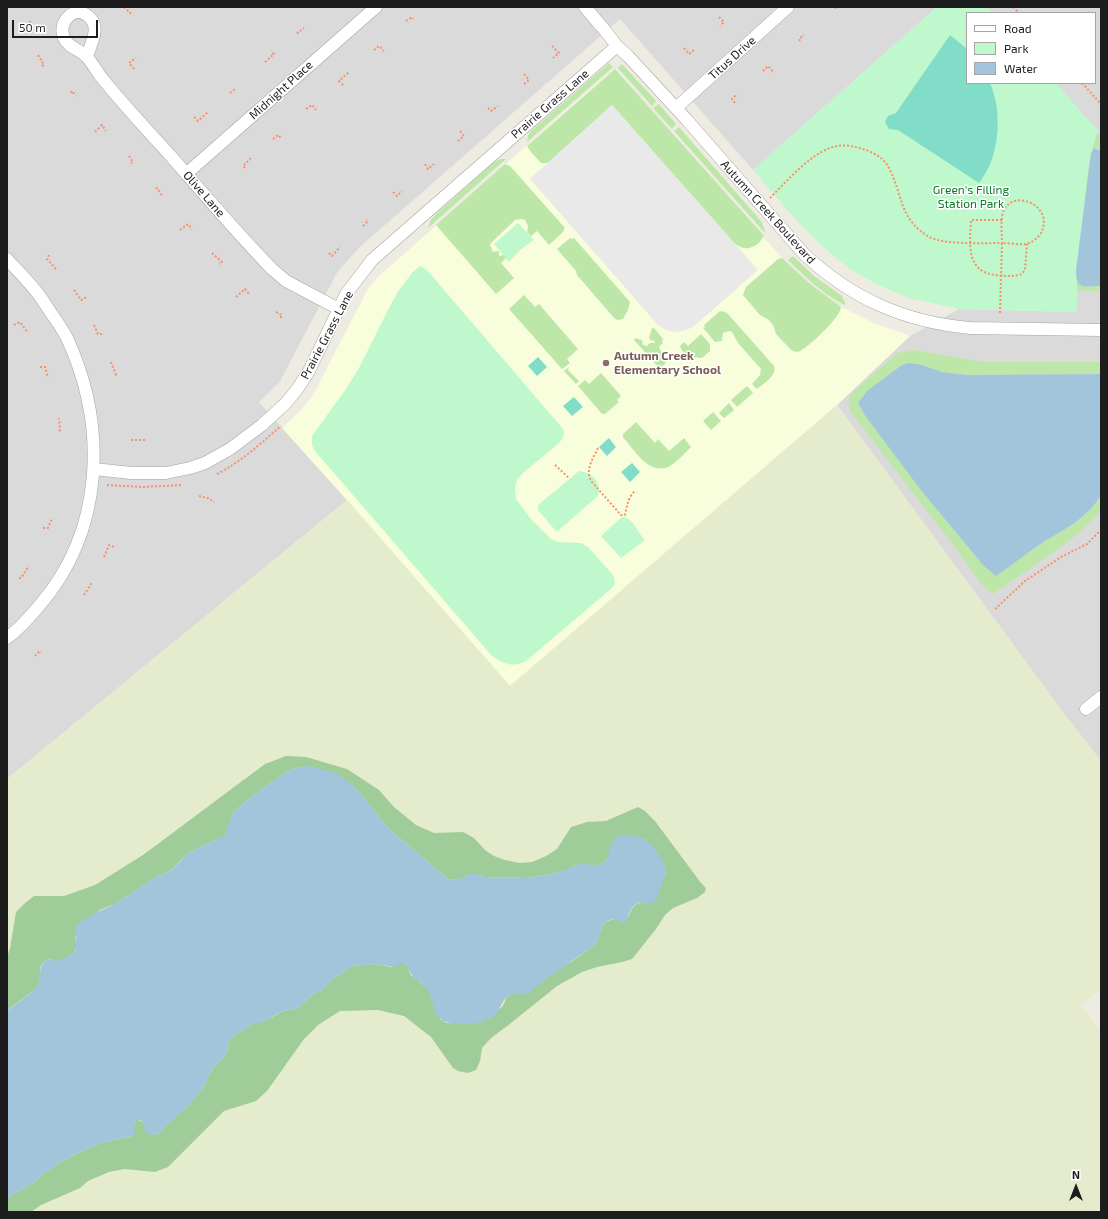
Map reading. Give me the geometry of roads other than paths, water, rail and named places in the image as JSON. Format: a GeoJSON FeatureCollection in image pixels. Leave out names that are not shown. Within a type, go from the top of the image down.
{"type":"FeatureCollection","features":[{"type":"Feature","properties":{"kind":"street","name":"Midnight Place"},"geometry":{"type":"LineString","coordinates":[[186,174],[376,7]]}},
{"type":"Feature","properties":{"kind":"street","name":"Autumn Creek Boulevard"},"geometry":{"type":"LineString","coordinates":[[585,7],[617,46],[676,108],[804,254],[819,269],[851,292],[877,305],[900,314],[926,322],[949,326],[970,328],[1101,330]]}},
{"type":"Feature","properties":{"kind":"street","name":"Titus Drive"},"geometry":{"type":"LineString","coordinates":[[676,108],[788,7]]}},
{"type":"Feature","properties":{"kind":"street","name":"Prairie Grass Lane"},"geometry":{"type":"LineString","coordinates":[[94,469],[132,473],[166,473],[190,468],[205,463],[230,449],[262,425],[286,403],[298,388],[309,371],[346,294],[372,260],[617,46]]}},
{"type":"Feature","properties":{"kind":"street","name":"Olive Lane"},"geometry":{"type":"LineString","coordinates":[[87,57],[101,76],[186,174],[272,269],[286,281],[339,309]]}},
{"type":"Feature","properties":{"kind":"street"},"geometry":{"type":"LineString","coordinates":[[7,259],[39,295],[67,337],[84,379],[91,414],[94,443],[94,469],[89,505],[82,533],[66,566],[50,592],[18,630],[7,638]]}},
{"type":"Feature","properties":{"kind":"street"},"geometry":{"type":"LineString","coordinates":[[1086,709],[1101,697]]}},
{"type":"Feature","properties":{"kind":"water"},"geometry":{"type":"Polygon","coordinates":[[[1094,148],[1101,151],[1101,286],[1082,286],[1079,284],[1076,277],[1076,270],[1091,153],[1094,148]]]}},
{"type":"Feature","properties":{"kind":"water"},"geometry":{"type":"Polygon","coordinates":[[[909,363],[922,365],[942,372],[966,375],[1101,374],[1101,495],[1095,504],[1088,512],[1073,524],[1039,545],[996,576],[983,565],[920,489],[866,417],[858,403],[867,391],[902,365],[909,363]]]}},
{"type":"Feature","properties":{"kind":"water"},"geometry":{"type":"Polygon","coordinates":[[[310,766],[337,774],[350,783],[389,829],[448,879],[452,880],[463,878],[472,873],[486,877],[529,878],[560,872],[581,863],[598,866],[607,860],[613,840],[621,835],[641,838],[650,843],[666,868],[665,876],[656,900],[652,903],[639,902],[636,904],[631,909],[626,922],[623,923],[613,919],[603,924],[597,942],[592,947],[528,993],[507,997],[493,1017],[489,1019],[475,1023],[459,1024],[441,1019],[435,1012],[431,997],[426,987],[415,979],[407,965],[404,963],[401,963],[395,967],[376,964],[353,966],[331,980],[321,991],[313,994],[298,1008],[284,1011],[264,1022],[252,1024],[232,1037],[229,1041],[226,1055],[213,1068],[203,1088],[189,1105],[163,1128],[161,1133],[151,1135],[146,1133],[143,1122],[136,1120],[134,1123],[135,1134],[132,1136],[101,1143],[80,1152],[61,1162],[43,1174],[36,1181],[7,1198],[7,1011],[36,988],[42,965],[47,959],[56,961],[71,955],[75,951],[75,928],[83,920],[118,902],[158,876],[168,872],[192,851],[225,835],[233,812],[255,794],[288,771],[298,767],[310,766]]]}},
{"type":"Feature","properties":{"kind":"place","name":"Autumn Creek Elementary School"},"geometry":{"type":"Point","coordinates":[606,363]}},
{"type":"Feature","properties":{"kind":"park label","name":"Green's Filling Station Park"},"geometry":{"type":"Point","coordinates":[971,197]}}]}
